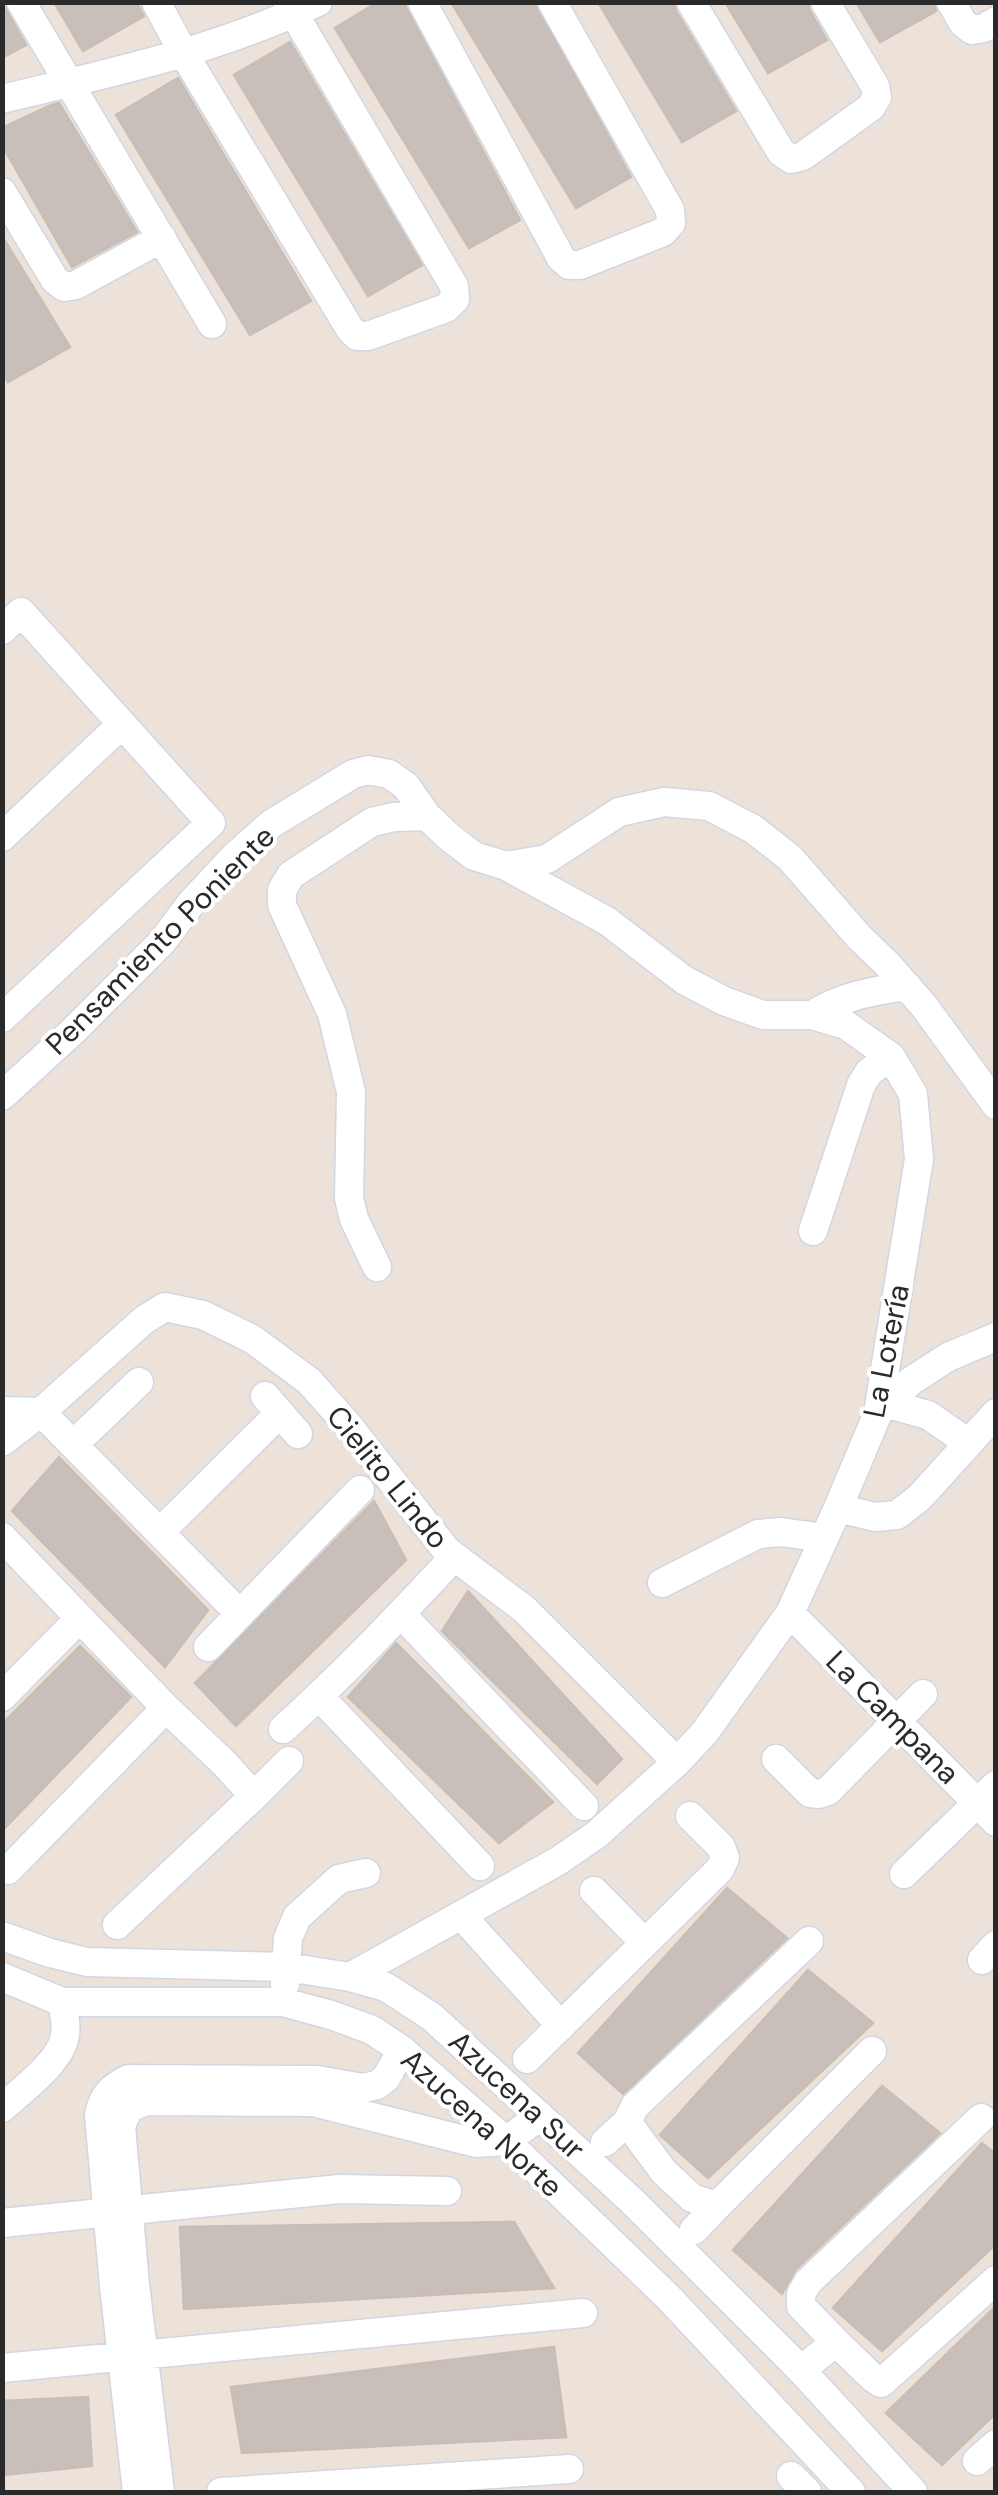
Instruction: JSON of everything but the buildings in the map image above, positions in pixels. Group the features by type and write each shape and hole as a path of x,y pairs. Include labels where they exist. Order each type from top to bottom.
{"street":[{"path":"21,2 212,324"},
{"path":"2,98 184,54 299,6 454,286 456,299 446,308 368,336 358,336 350,329 184,54 156,2"},
{"path":"422,2 562,258 570,265 580,265 662,232 671,222 670,210 552,2"},
{"path":"690,2 781,152 790,159 802,156 871,106 877,97 875,86 825,2"},
{"path":"952,2 963,23 972,30 996,20"},
{"path":"2,192 55,280 64,287 76,286 162,238"},
{"path":"2,630 21,612 211,823 2,1018"},
{"path":"2,838 122,724"},
{"name":"Pensamiento Poniente","path":"2,1096 74,1031 162,942 212,880 271,824 354,774 368,770 389,774 406,786 427,816 449,837 474,856 506,866"},
{"path":"506,866 547,859 619,812 664,802 709,806 752,829 790,858 908,986 996,1105"},
{"path":"377,1267 348,1198 350,1092 332,1014 282,905 282,890 291,875 372,822 427,816"},
{"name":"La Lotería","path":"350,1977 558,1861 596,1835 705,1732 790,1613 883,1408 920,1159 913,1094 891,1056 846,1025 812,1015 764,1015 724,1002 684,980 606,921 506,866"},
{"path":"812,1015 861,992 908,986"},
{"path":"813,1231 860,1085 876,1065 891,1056"},
{"name":"Cielito Lindo","path":"42,1412 144,1320 165,1307 202,1315 252,1339 309,1381 454,1557 524,1609 677,1762"},
{"path":"883,1408 911,1381 948,1358 989,1345"},
{"path":"74,1444 139,1382"},
{"path":"883,1408 928,1415 967,1442"},
{"path":"2,1411 42,1412 240,1614"},
{"path":"2,1442 42,1412"},
{"path":"838,1508 875,1517 898,1515 920,1497 996,1413"},
{"path":"160,1532 281,1415"},
{"path":"208,1647 360,1490"},
{"path":"662,1583 758,1534 782,1532 824,1538"},
{"path":"2,1538 254,1796"},
{"path":"282,1729 454,1557"},
{"name":"La Campana","path":"790,1613 899,1722 989,1803"},
{"path":"401,1614 584,1806"},
{"path":"2,1697 80,1618"},
{"path":"776,1758 810,1793 828,1791 924,1694"},
{"path":"319,1696 480,1866"},
{"path":"8,1870 166,1708"},
{"path":"117,1925 289,1761"},
{"path":"904,1874 989,1803"},
{"path":"526,2059 720,1869 725,1858 720,1847 690,1816"},
{"path":"283,2002 288,1938 296,1917 340,1878 366,1872"},
{"path":"594,1890 645,1943"},
{"path":"460,1916 561,2026"},
{"name":"Azucena Sur","path":"2,1936 87,1962 287,1967 386,1987 432,2017 633,2202 801,2370 913,2492"},
{"path":"605,2142 636,2106 809,1941"},
{"name":"Azucena Norte","path":"2,1977 62,2002 283,2002 372,2030 402,2050 506,2140 668,2297 851,2492"},
{"path":"2,2108 62,2047 66,2032 62,2002"},
{"path":"138,2492 132,2356 117,2212 99,2115 102,2101 110,2088 128,2078 317,2080 363,2088 378,2085 386,2078 402,2050"},
{"path":"694,2230 872,2050"},
{"path":"117,2212 121,2127 125,2113 134,2104 314,2102 476,2143 506,2140 540,2116"},
{"path":"981,2118 808,2282 801,2294 801,2306 882,2383 996,2280"},
{"path":"626,2122 664,2172 692,2198 716,2206"},
{"path":"633,2202 664,2172"},
{"path":"2,2223 340,2188 447,2192"},
{"path":"2,2368 584,2314"},
{"path":"801,2370 836,2342"},
{"path":"132,2356 160,2492"},
{"path":"221,2492 570,2469"}]}
